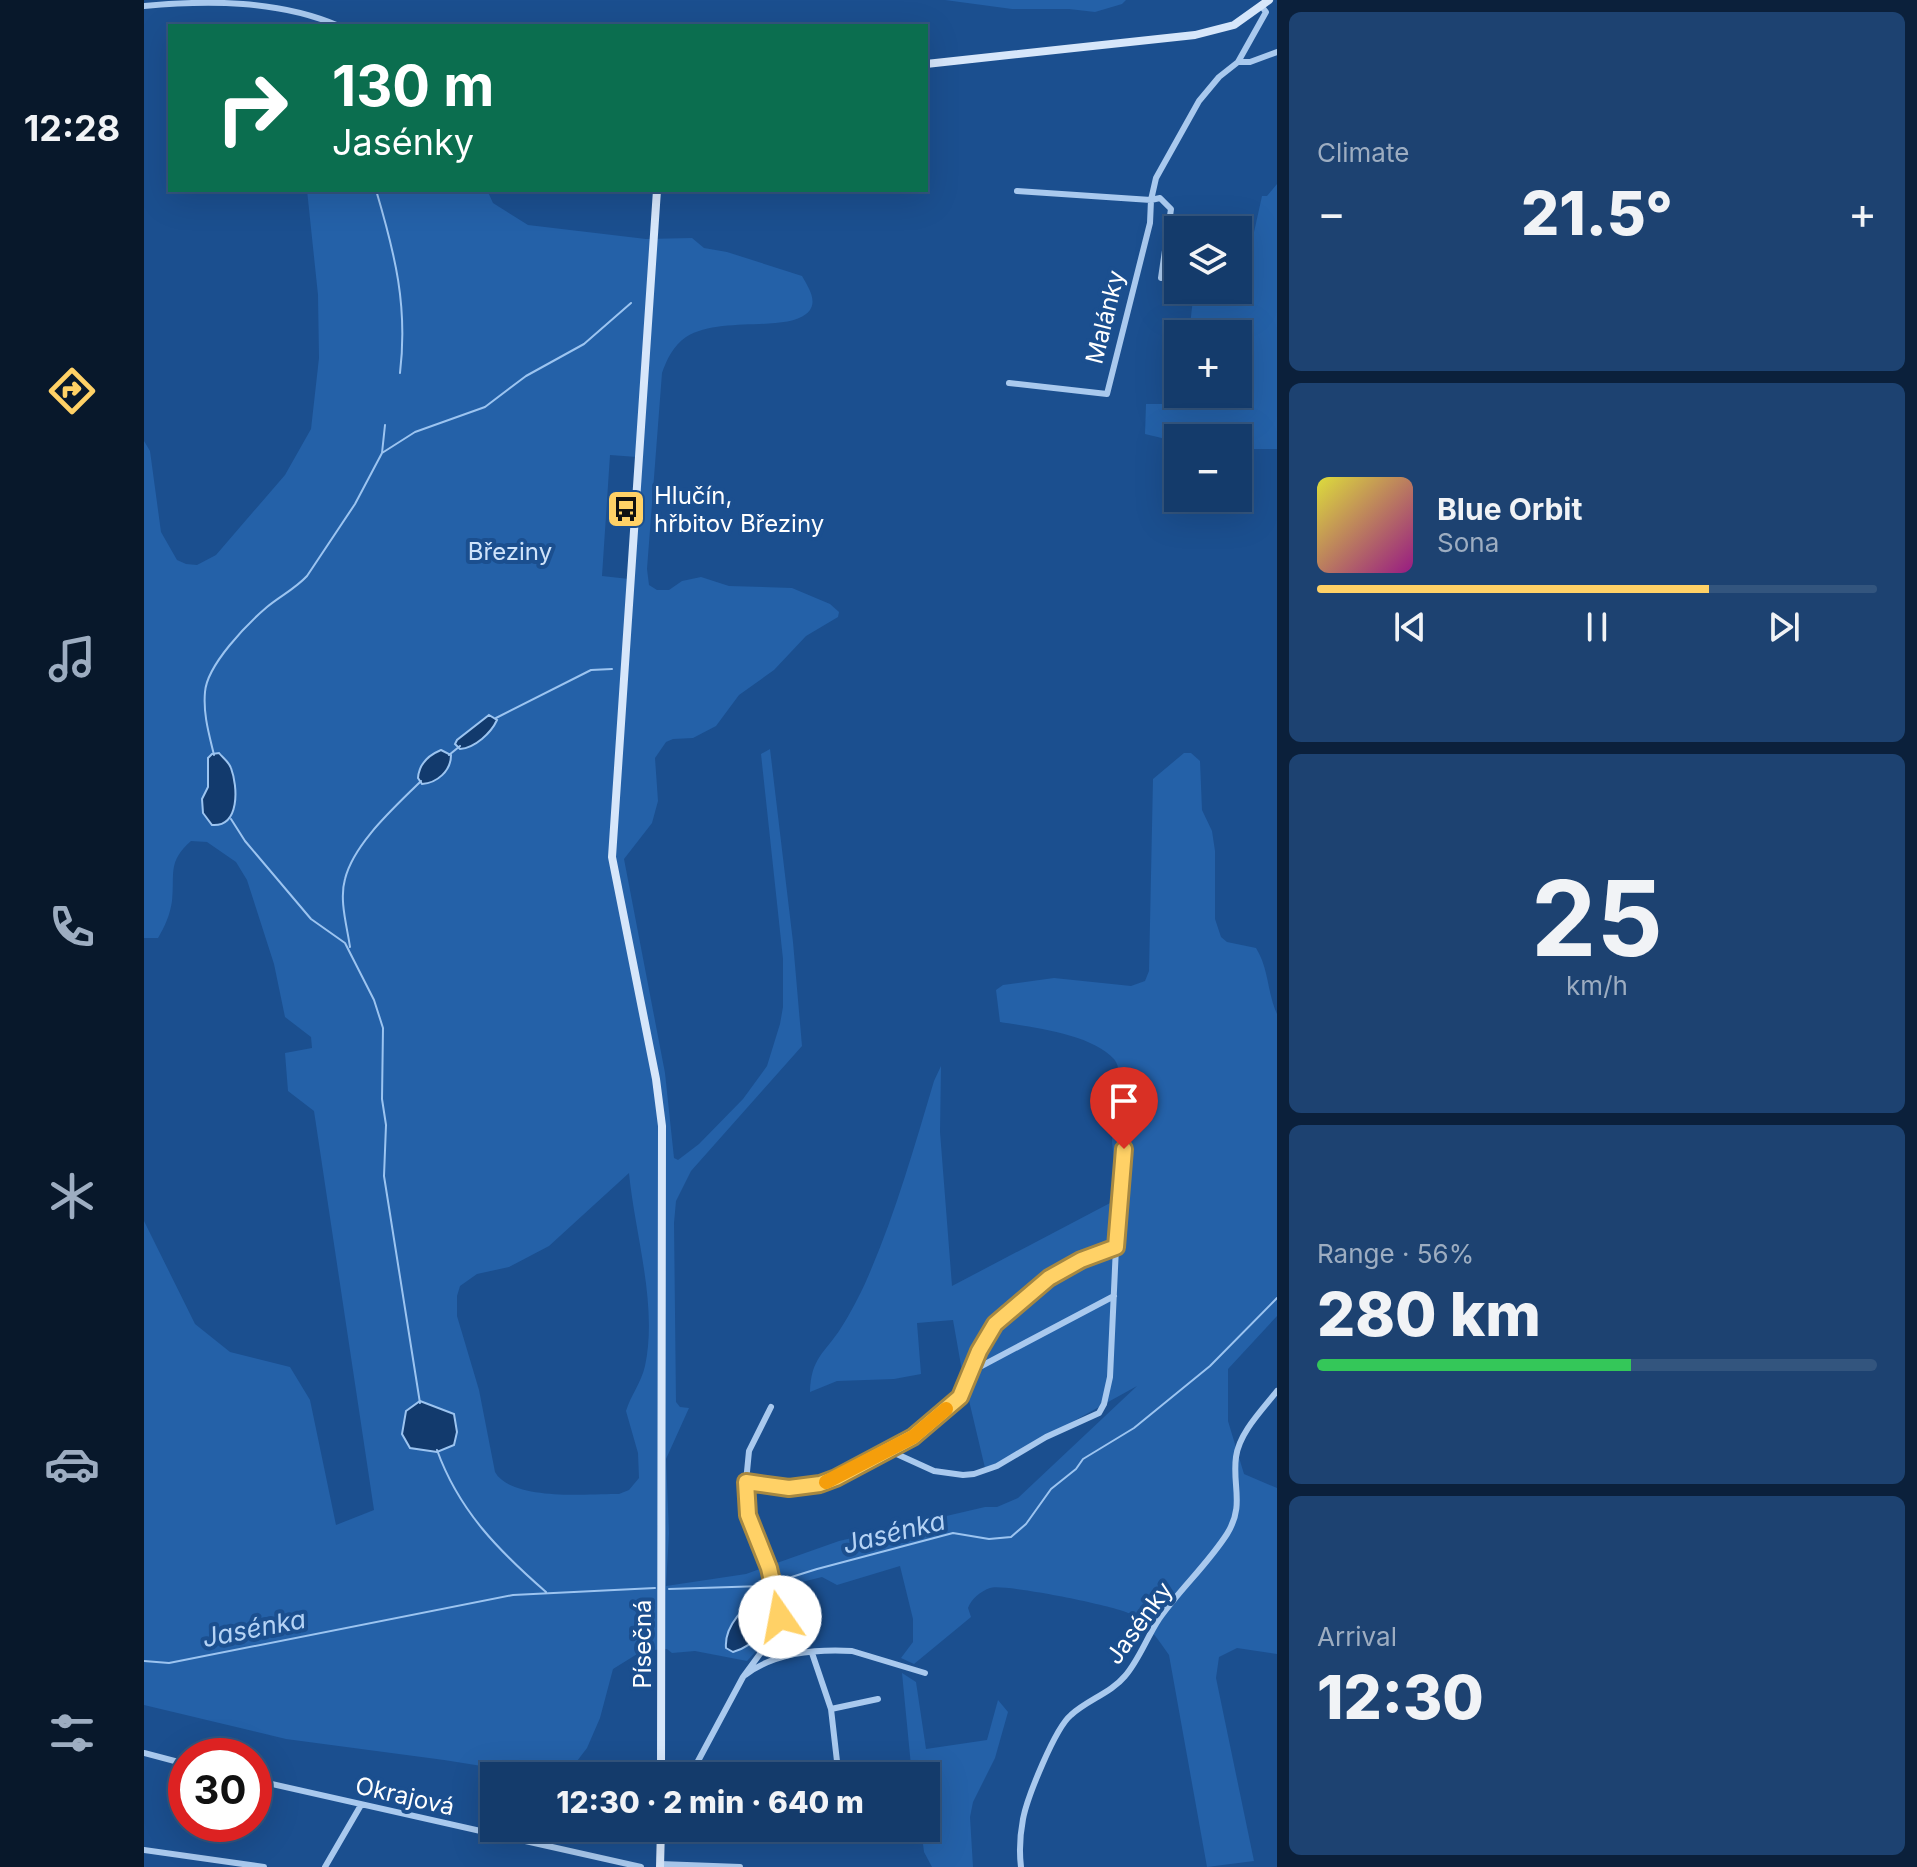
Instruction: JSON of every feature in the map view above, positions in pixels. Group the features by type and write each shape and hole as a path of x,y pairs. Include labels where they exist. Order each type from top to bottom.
{"street":[{"path":"144,6 226,3 297,12 334,24"},
{"path":"928,64 1206,33 1234,25 1265,3"},
{"name":"Malánky","path":"1009,383 1107,394 1150,223 1156,178 1199,101 1219,77 1238,62 1266,12 1265,3"},
{"path":"1238,62 1250,62 1277,52"},
{"path":"1017,191 1151,200 1160,198 1171,209 1161,278"},
{"name":"Písečná","path":"657,192 612,857 662,1117 661,1762"},
{"path":"890,1451 934,1471 974,1474 997,1466 1046,1437 1099,1413 1110,1377 1124,1149"},
{"path":"746,1482 789,1488 820,1484 913,1437 960,1397 979,1351 995,1324 1049,1278 1081,1260 1116,1247"},
{"path":"972,1371 1114,1296"},
{"name":"Jasénky","path":"1021,1867 1019,1851 1023,1818 1063,1724 1072,1713 1122,1680 1162,1615 1217,1550 1231,1527 1237,1506 1236,1456 1239,1446 1277,1391"},
{"path":"697,1762 753,1660 779,1628 780,1617 769,1568 748,1515 746,1482 749,1451 771,1407"},
{"path":"743,1677 764,1663 788,1656 852,1651 925,1673"},
{"path":"812,1653 831,1709 837,1762"},
{"path":"831,1709 878,1699"},
{"path":"144,1753 168,1759"},
{"name":"Okrajová","path":"272,1784 641,1867"},
{"path":"325,1867 361,1805"},
{"path":"661,1842 660,1866 740,1867"},
{"path":"144,1850 264,1867"},
{"path":"600,1858 600,1867"}],"green space":[{"path":"945,0 1126,0 1095,12 1012,9"},
{"path":"1277,184 1277,449 1252,449 1252,424 1164,424 1164,439 1145,434 1146,404 1164,404 1164,408 1252,408 1252,320 1191,320 1192,304 1252,304 1252,241 1262,196 1267,196"},
{"name":"Březiny","path":"307,192 488,192 493,203 528,225 646,239 692,238 704,248 727,252 802,276 812,295 810,310 796,319 716,327 686,337 671,353 662,373 647,569 649,585 657,590 669,590 682,581 701,577 729,586 792,588 830,604 839,612 838,617 806,636 774,670 739,695 716,726 693,738 666,742 655,758 658,801 652,823 624,859 665,1073 674,1158 678,1160 699,1144 743,1099 767,1066 780,1024 783,959 761,754 770,749 802,1046 691,1171 676,1201 676,1402 680,1407 689,1408 666,1459 669,1533 666,1586 746,1574 839,1541 985,1507 997,1507 1018,1498 1137,1386 985,1468 953,1320 917,1323 921,1374 894,1379 837,1381 810,1392 816,1364 851,1311 877,1255 941,1066 940,1132 952,1286 1112,1202 1116,1184 1112,1141 1120,1077 1115,1061 1091,1043 1044,1029 1000,1022 996,990 1003,985 1054,978 1131,986 1145,981 1149,971 1153,779 1184,753 1191,753 1200,761 1202,810 1212,831 1215,851 1215,919 1221,937 1227,942 1256,948 1277,1014 1277,1316 1228,1369 1228,1421 1244,1474 1277,1488 1277,1654 1237,1648 1219,1657 1216,1678 1254,1861 1207,1867 1169,1655 1142,1622 1121,1610 1084,1601 1016,1589 990,1588 971,1602 968,1608 971,1617 914,1664 901,1658 913,1642 913,1619 900,1566 837,1585 822,1577 778,1588 775,1630 747,1661 695,1651 642,1651 613,1669 600,1718 587,1748 576,1762 480,1762 480,1766 286,1739 144,1705 144,1221 195,1324 230,1352 290,1367 310,1400 336,1525 374,1510 314,1111 288,1091 285,1053 312,1048 311,1037 285,1017 274,964 247,880 236,862 207,842 191,841 175,862 171,906 163,929 158,938 144,938 144,441 150,451 161,532 177,560 197,565 216,555 285,475 311,429 319,358 318,295","holes":["610,455 637,457 629,579 602,576","235,786 231,818 202,799 208,787","629,1173 649,1319 645,1366 626,1411 638,1453 639,1478 629,1490 619,1494 533,1492 504,1481 495,1472 479,1390 457,1316 460,1286 477,1274 509,1267 549,1246"]},
{"path":"902,1673 916,1682 926,1749 987,1740 998,1700 1008,1712 995,1758 973,1802 970,1817 973,1867 932,1867 923,1842 940,1842 940,1762 911,1762"}],"shaded area":[{"path":"489,715 497,720 482,739 466,748 460,749 455,744 457,740"},
{"path":"441,750 451,755 449,766 438,779 422,784 418,778 423,764"},
{"path":"219,753 231,768 235,804 228,820 212,825 203,813 202,799 208,787 208,758"},
{"path":"420,1401 454,1414 457,1432 454,1445 437,1452 410,1448 402,1434 406,1411"},
{"path":"764,1595 773,1602 772,1611 755,1640 733,1652 726,1648 728,1632 737,1617"}],"waterway":[{"path":"377,192 389,236 401,303 400,373"},
{"path":"382,453 415,432 485,407 526,376 584,344 631,303"},
{"path":"214,755 207,724 207,681 220,658 249,624 307,576 355,504 382,453 385,425"},
{"path":"496,718 591,670 612,669"},
{"path":"449,755 460,746"},
{"path":"350,947 343,896 350,866 366,839 421,781"},
{"path":"231,819 245,841 311,919 345,943 374,1000 383,1028 384,1176 420,1403"},
{"name":"Jasénka","path":"669,1589 763,1586 953,1533 989,1539 1011,1537 1026,1524 1051,1489 1076,1469 1083,1459 1134,1428 1210,1366 1277,1298"},
{"path":"437,1450 457,1492 482,1528 546,1592"},
{"name":"Jasénka","path":"144,1661 169,1663 513,1595 655,1588"}],"slow traffic":[{"path":"826,1482 890,1451 913,1437 946,1409"}],"place":[{"name":"Hlučín, hřbitov Březiny","path":"626,509"}],"route":[{"path":"780,1617 769,1568 748,1515 746,1482 789,1488 828,1482 913,1437 960,1397 979,1351 995,1324 1049,1278 1081,1260 1116,1247 1124,1149"}]}
